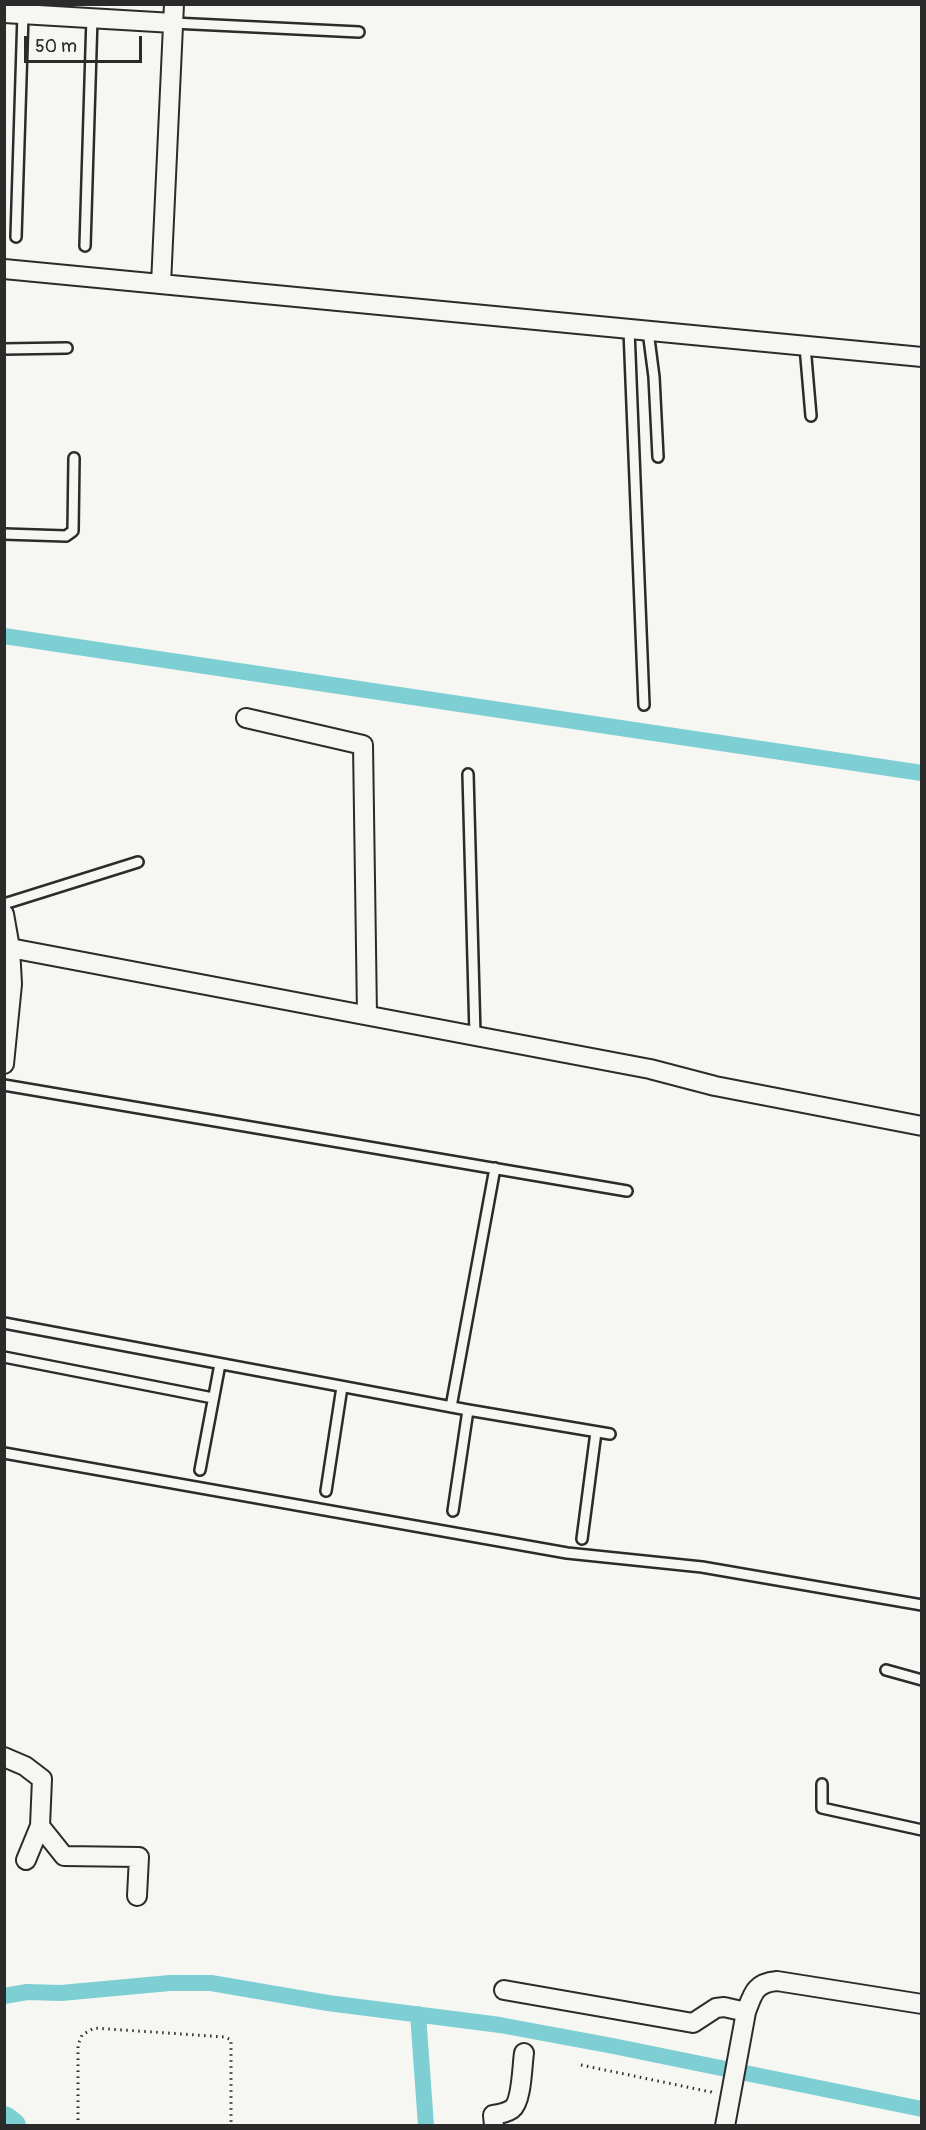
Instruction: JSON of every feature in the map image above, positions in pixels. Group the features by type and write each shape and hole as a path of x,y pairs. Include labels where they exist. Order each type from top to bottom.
{"street":[{"path":"161,284 174,4"},
{"path":"14,14 173,23"},
{"path":"4,269 921,357"},
{"path":"246,718 363,746 367,1015"},
{"path":"4,914 12,1001 5,1063"},
{"path":"8,951 475,1035 651,1069 715,1086 921,1126"},
{"path":"4,1758 25,1766 42,1779 40,1826 26,1860"},
{"path":"40,1826 64,1856 139,1857 137,1896"},
{"path":"725,2126 746,2012 751,1996 765,1982 777,1981 921,2004"},
{"path":"504,1990 693,2023 716,2008 724,2007 746,2012"},
{"path":"494,2126 493,2115 503,2114 513,2108 518,2100 524,2053"}],"lane":[{"path":"14,14 16,237"},
{"path":"86,246 92,17"},
{"path":"173,23 358,32"},
{"path":"629,330 644,705"},
{"path":"648,331 654,377 658,457"},
{"path":"805,346 811,416"},
{"path":"4,349 67,348"},
{"path":"4,534 66,536 73,531 74,458"},
{"path":"468,774 475,1035"},
{"path":"4,904 138,862"},
{"path":"4,1085 627,1191"},
{"path":"451,1407 495,1168"},
{"path":"4,1323 451,1407 610,1434"},
{"path":"4,1357 213,1398"},
{"path":"200,1470 220,1364"},
{"path":"326,1491 342,1387"},
{"path":"453,1510 468,1410"},
{"path":"582,1539 596,1432"},
{"path":"4,1453 567,1553 702,1567 921,1605"},
{"path":"886,1670 921,1680"},
{"path":"822,1784 822,1808 921,1830"}],"path":[{"path":"78,2126 78,2045 82,2035 94,2028 225,2037 231,2040 231,2126"},
{"path":"581,2065 711,2092 728,2104"}],"waterway":[{"path":"4,636 922,773"},
{"path":"4,1996 27,1992 61,1993 170,1983 211,1983 328,2003 500,2025 922,2109"},
{"path":"418,2014 426,2126"},
{"path":"4,2120 12,2126"}]}
